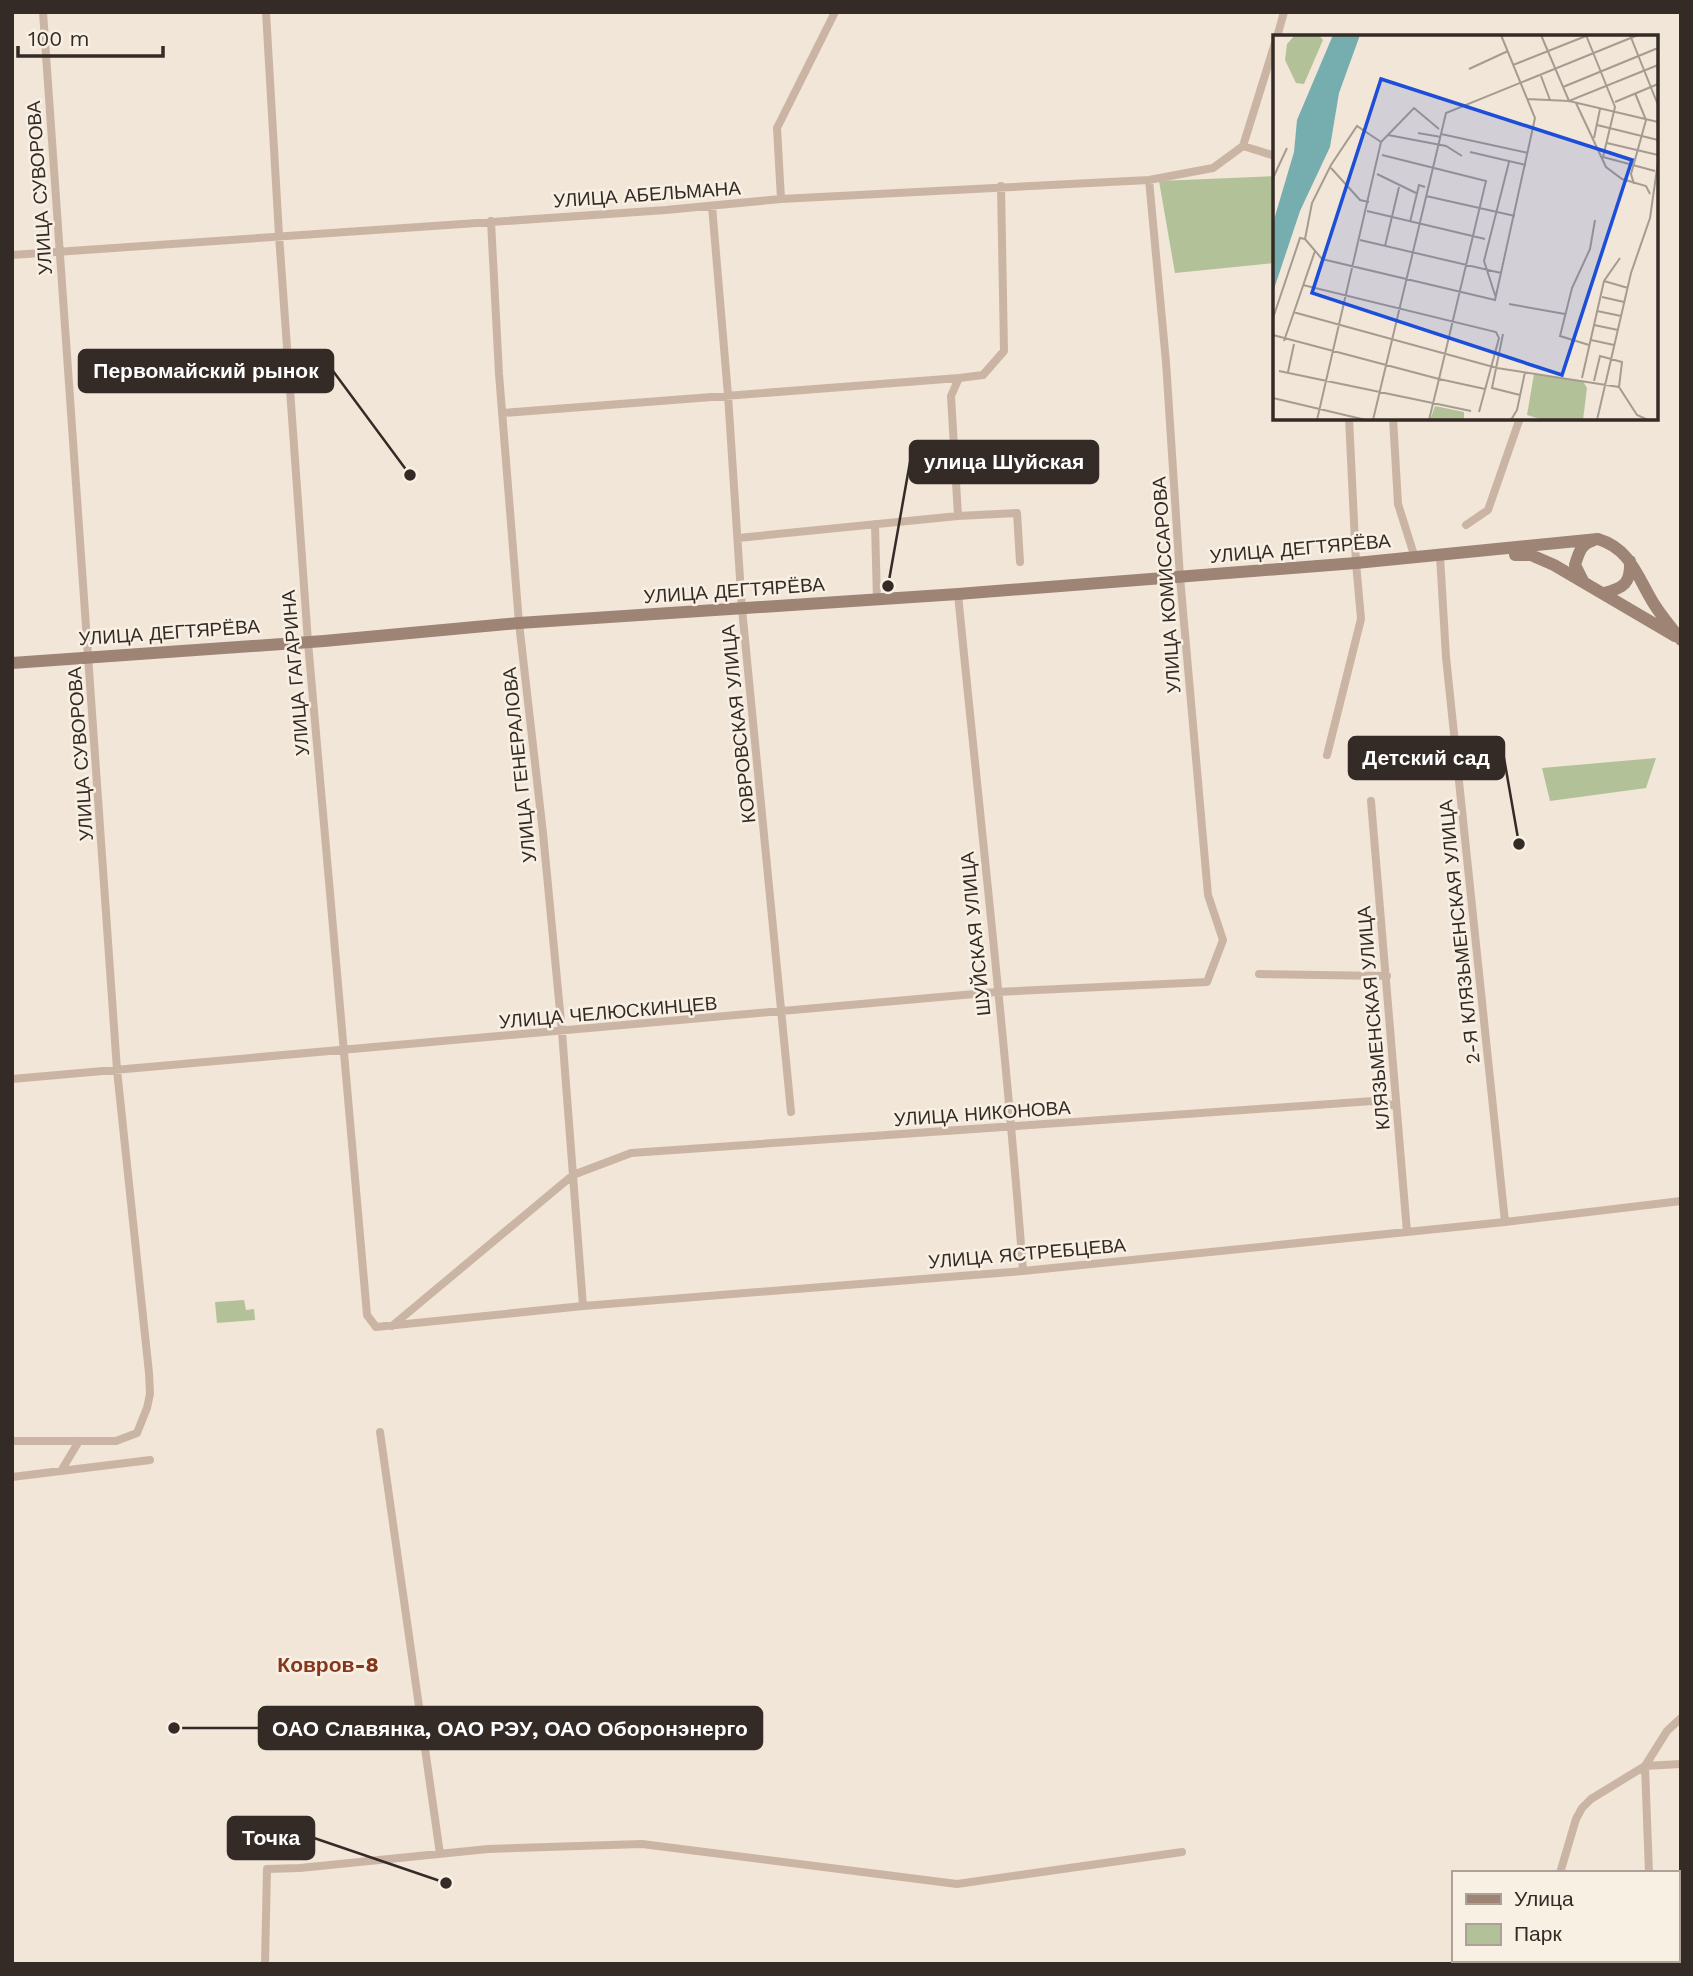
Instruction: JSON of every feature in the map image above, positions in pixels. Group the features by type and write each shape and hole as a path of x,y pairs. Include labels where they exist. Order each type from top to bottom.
{"main road":[{"path":"1585,583 1575,565 1579,550 1586,542 1598,539"},
{"path":"1459,554 1598,539 1610,542 1630,560 1654,603 1681,640"},
{"name":"УЛИЦА ДЕГТЯРЁВА","path":"12,663 308,642 519,623 958,594 1459,554"},
{"path":"1459,554 1531,555 1604,593 1681,640"},
{"path":"1604,593 1619,590 1627,582 1630,560"}],"street":[{"name":"УЛИЦА СУВОРОВА","path":"43,12 117,1070 146,1332 150,1394 148,1408 137,1433 116,1441 79,1441"},
{"name":"УЛИЦА ГАГАРИНА","path":"266,12 308,642 367,1315 376,1327"},
{"path":"781,199 777,128 835,12"},
{"path":"1278,35 1284,12"},
{"path":"1273,49 1243,146 1273,155"},
{"name":"УЛИЦА АБЕЛЬМАНА","path":"12,255 781,199 1149,180 1213,168 1243,146"},
{"name":"УЛИЦА КОМИССАРОВА","path":"1149,180 1208,895 1223,940 1208,982"},
{"path":"503,413 984,374 1004,351 1001,186"},
{"name":"КОВРОВСКАЯ УЛИЦА","path":"712,206 742,609 791,1112"},
{"name":"УЛИЦА ГЕНЕРАЛОВА","path":"491,221 519,623 562,1032 583,1306"},
{"path":"958,516 951,396 959,378"},
{"path":"1327,755 1362,619 1356,563 1349,420"},
{"path":"1393,420 1398,504 1415,558"},
{"path":"1466,525 1488,510 1519,420"},
{"path":"737,538 958,516 1017,513 1020,562"},
{"path":"875,524 877,600"},
{"name":"2-Я КЛЯЗЬМЕНСКАЯ УЛИЦА","path":"1440,556 1446,657 1505,1222"},
{"name":"ШУЙСКАЯ УЛИЦА","path":"958,594 996,992 1012,1127 1023,1271"},
{"name":"КЛЯЗЬМЕНСКАЯ УЛИЦА","path":"1371,801 1407,1232"},
{"path":"1259,974 1387,976"},
{"name":"УЛИЦА ЧЕЛЮСКИНЦЕВ","path":"12,1079 996,992 1208,982"},
{"name":"УЛИЦА НИКОНОВА","path":"391,1326 573,1175 631,1153 1373,1101 1396,1106"},
{"name":"УЛИЦА ЯСТРЕБЦЕВА","path":"376,1327 583,1306 1023,1271 1505,1222 1681,1201"},
{"path":"380,1432 440,1854"},
{"path":"12,1441 79,1441"},
{"path":"61,1471 79,1441"},
{"path":"12,1478 150,1460"},
{"path":"1561,1871 1576,1819 1582,1808 1591,1799 1645,1766 1667,1731 1681,1718"},
{"path":"1645,1766 1681,1765"},
{"path":"1645,1766 1649,1871"},
{"path":"265,1964 267,1869 488,1849 642,1844 957,1884 1182,1852"}],"green space":[{"path":"1273,176 1273,263 1175,273 1159,181"},
{"path":"1656,758 1646,788 1550,801 1542,768"},
{"path":"244,1300 246,1310 254,1309 255,1320 217,1323 215,1302"}],"place":[{"name":"Первомайский рынок","path":"410,475"},
{"name":"улица Шуйская","path":"888,586"},
{"name":"Детский сад","path":"1519,844"},
{"name":"ОАО Славянка, ОАО РЭУ, ОАО Оборонэнерго","path":"174,1728"},
{"name":"Точка","path":"446,1883"}],"district":[{"name":"Ковров-8","path":"328,1665"}]}
